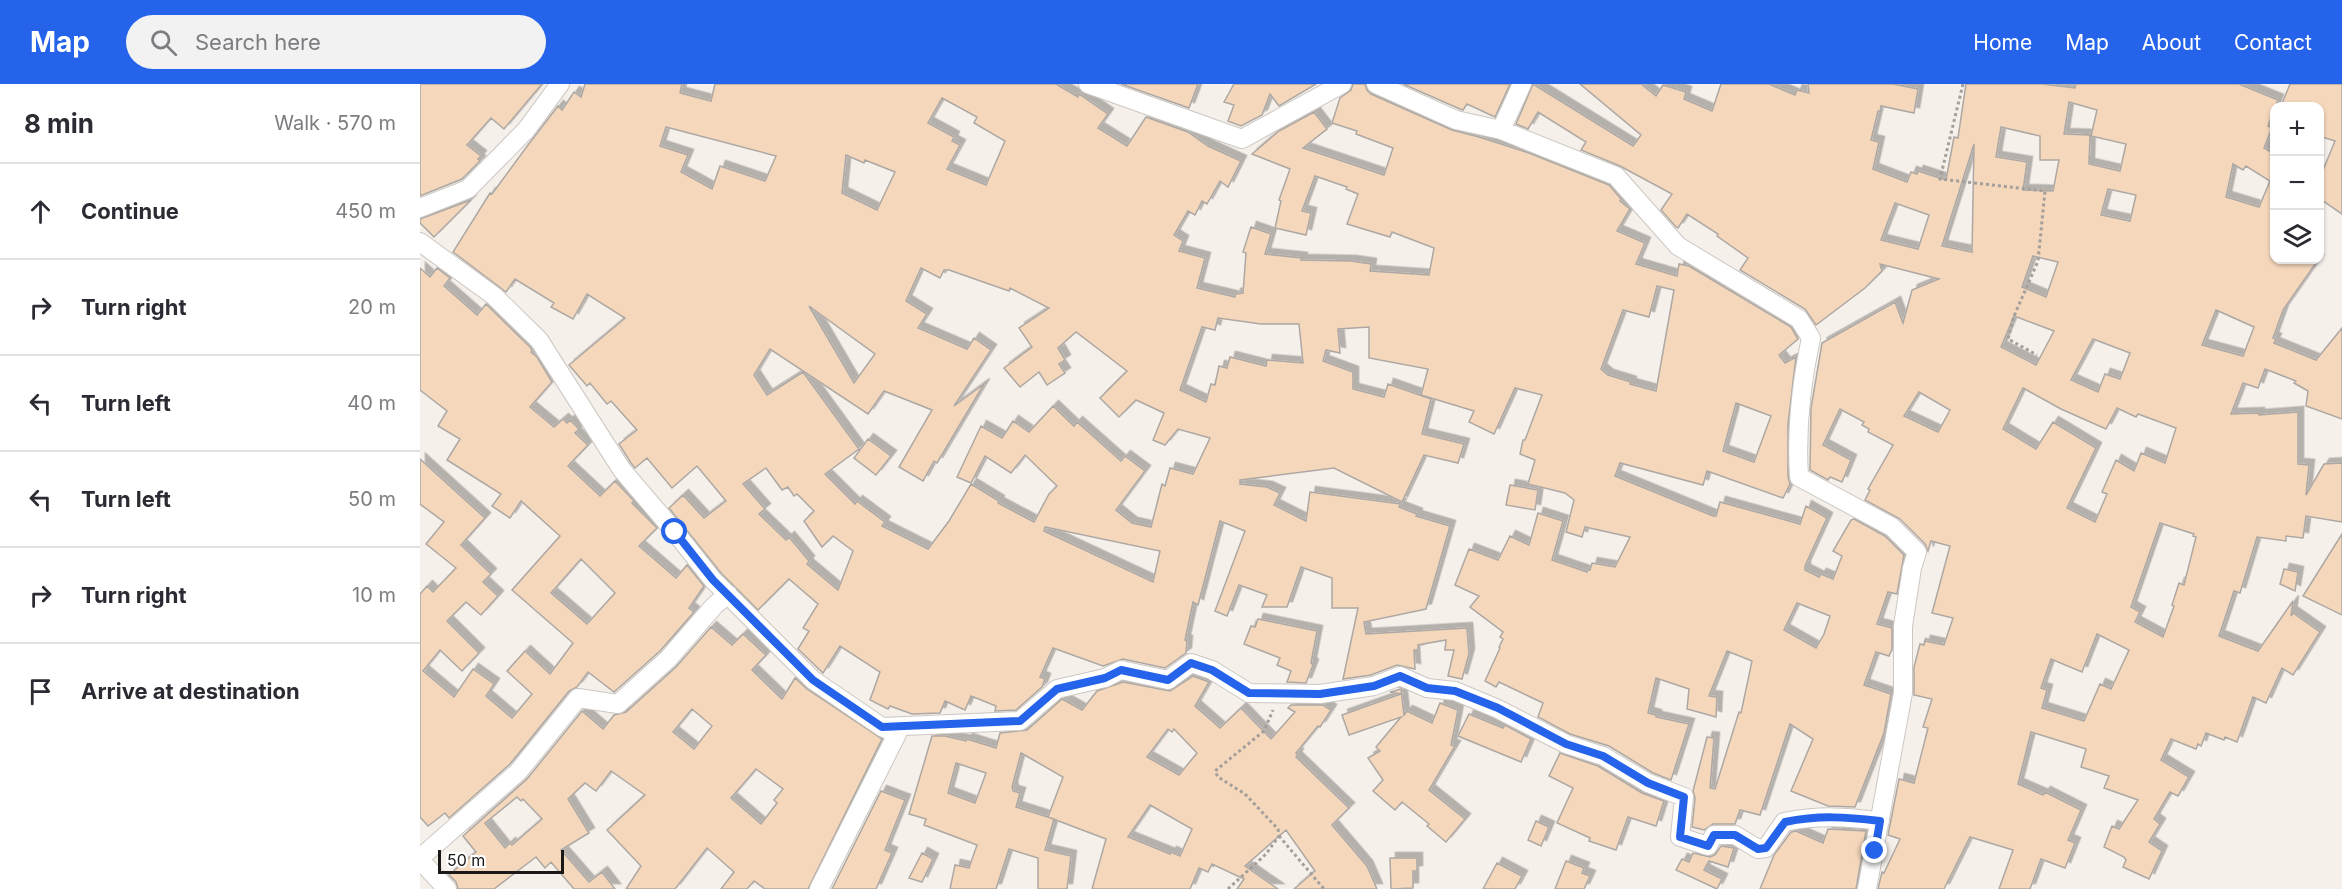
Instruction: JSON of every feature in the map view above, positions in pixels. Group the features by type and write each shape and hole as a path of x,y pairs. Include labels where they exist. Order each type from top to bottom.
{"street":[{"path":"420,208 468,189 526,130 560,84"},
{"path":"1088,84 1242,139 1342,84"},
{"path":"1376,84 1456,120 1501,130 1617,176 1678,246 1799,319 1811,338 1798,423 1799,477 1893,527 1917,552 1912,568 1903,626 1902,693 1867,889"},
{"path":"1501,130 1522,84"},
{"path":"420,242 494,296 539,340 622,470 713,580 813,680 882,727 897,734 819,889"},
{"path":"447,889 420,859 518,772 578,698 618,704 668,659 714,606 728,594"},
{"path":"882,727 1020,721 1057,689 1105,678 1121,670 1168,680 1191,663 1212,670 1249,693 1331,692 1374,686 1400,676 1427,688 1455,691 1498,708 1566,744 1603,756 1648,783 1684,797 1680,837 1708,846 1714,835 1735,835 1758,849 1766,848 1785,822 1811,816 1880,821"}],"path":[{"path":"1963,84 1940,179 2045,190 2038,261 2014,316 2008,339 2037,355"},
{"path":"1281,693 1264,731 1215,771 1218,777 1245,794 1278,829 1279,837 1324,889"},
{"path":"1228,889 1266,855 1279,837"}],"building":[{"path":"420,84 542,84 504,129 491,118 467,145 481,156 478,159 480,161 462,179 420,196"},
{"path":"585,84 682,84 680,93 711,101 715,84 1056,84 1078,97 1079,94 1108,114 1098,128 1127,146 1146,117 1188,132 1208,146 1241,161 1228,187 1220,181 1207,204 1202,201 1195,215 1188,211 1174,235 1183,241 1179,251 1205,258 1197,288 1235,297 1235,294 1243,293 1246,253 1243,252 1251,227 1271,234 1265,254 1302,258 1301,260 1351,261 1371,264 1370,271 1429,275 1434,248 1392,232 1390,237 1347,224 1358,194 1346,189 1347,187 1315,176 1302,211 1311,213 1306,235 1275,228 1281,201 1279,200 1290,169 1252,154 1279,131 1314,112 1327,129 1303,148 1384,175 1393,148 1356,134 1357,131 1332,123 1340,98 1351,90 1353,84 1365,84 1371,94 1452,130 1529,153 1609,185 1621,199 1620,201 1630,209 1617,231 1645,243 1636,264 1677,276 1679,264 1689,266 1791,327 1798,339 1779,355 1785,363 1796,357 1788,424 1790,484 1783,498 1707,471 1703,485 1620,463 1615,476 1713,516 1716,516 1720,502 1800,524 1806,506 1827,518 1805,566 1805,570 1819,577 1821,574 1833,579 1842,556 1833,551 1851,520 1854,519 1885,536 1904,555 1897,594 1888,592 1877,624 1892,628 1892,649 1889,656 1876,652 1864,685 1891,694 1884,733 1855,807 1828,806 1791,791 1813,739 1790,724 1760,815 1740,810 1735,824 1713,824 1704,830 1692,827 1695,798 1693,791 1707,737 1714,738 1710,788 1715,789 1739,712 1741,713 1752,661 1727,651 1709,696 1717,697 1716,717 1687,709 1689,689 1656,678 1648,713 1689,724 1671,780 1653,773 1609,746 1570,734 1538,717 1543,703 1499,682 1496,687 1485,681 1500,648 1503,639 1500,637 1503,632 1470,607 1479,596 1455,585 1469,549 1498,560 1510,536 1529,545 1538,513 1563,521 1552,560 1587,572 1592,563 1615,567 1630,537 1585,527 1582,537 1566,532 1574,500 1565,493 1528,484 1535,460 1520,454 1523,440 1525,440 1542,395 1515,388 1494,434 1469,422 1474,411 1421,395 1428,369 1369,358 1369,327 1338,329 1340,353 1326,350 1323,361 1353,372 1353,389 1384,397 1388,384 1431,399 1422,434 1464,444 1458,463 1424,455 1402,502 1334,468 1240,480 1240,484 1267,487 1280,493 1274,505 1306,521 1310,492 1401,504 1399,507 1417,514 1416,516 1450,526 1426,609 1364,622 1366,634 1467,628 1469,654 1462,679 1448,676 1454,650 1445,650 1446,640 1418,645 1418,650 1414,650 1415,669 1397,665 1371,675 1343,679 1358,608 1332,608 1332,578 1301,567 1287,607 1262,607 1267,595 1239,585 1227,616 1215,611 1245,531 1220,521 1198,605 1193,602 1185,640 1187,641 1186,653 1165,668 1123,659 1103,666 1053,648 1040,677 1045,679 1042,687 1016,710 995,711 996,706 971,696 965,710 945,701 940,713 912,714 890,706 888,709 870,700 880,672 840,646 823,673 798,649 809,631 803,628 818,604 789,579 758,610 721,573 669,508 683,495 704,518 726,501 697,466 672,488 647,458 635,468 631,463 619,444 637,430 611,401 607,404 590,383 587,386 569,365 625,318 587,294 573,319 551,307 554,303 515,279 506,292 453,252 490,193 492,194 558,106 562,110 574,92 581,97","holes":["942,98 977,117 974,123 1005,141 986,185 947,169 960,145 952,141 954,137 928,123","666,127 776,156 765,181 720,166 712,189 681,172 688,155 660,146","846,155 895,172 877,210 842,193","921,268 940,278 944,270 949,270 1009,291 1010,288 1049,308 1019,328 1032,347 1004,368 1020,387 1039,372 1047,385 1065,373 1059,364 1065,360 1058,348 1076,332 1127,371 1100,398 1119,417 1136,400 1164,413 1153,440 1165,445 1178,429 1210,438 1193,474 1170,468 1165,486 1162,484 1151,527 1132,523 1116,510 1145,471 1125,456 1121,461 1077,422 1074,426 1053,406 1029,432 1013,421 1002,438 981,426 957,477 971,483 985,456 1011,473 1025,455 1057,486 1049,494 1034,522 998,503 999,501 971,484 949,521 928,549 882,526 885,522 857,501 855,504 825,474 859,449 803,372 767,395 754,375 770,349 868,414 884,391 932,410 899,467 923,481 934,461 937,463 984,384 954,406 991,350 974,338 967,349 918,328 927,314 906,301","1657,286 1674,290 1656,391 1630,384 1631,382 1608,375 1601,369 1623,310 1649,317","809,306 875,354 854,383","1218,318 1261,324 1299,324 1303,363 1267,360 1266,366 1230,357 1227,368 1219,366 1215,385 1211,384 1206,402 1180,390 1202,327 1215,330","1736,403 1771,416 1754,462 1723,451","766,468 782,490 788,487 794,496 797,494 814,511 804,521 822,547 833,536 853,551 838,590 807,564 809,561 789,537 786,540 759,514 765,509 743,484","1045,527 1160,551 1153,582 1044,531","1797,603 1830,616 1816,648 1784,630"]},
{"path":"1121,84 1198,84 1189,108"},
{"path":"1234,84 1316,84 1279,106 1270,94 1262,115 1241,126 1228,121 1234,105 1224,102"},
{"path":"1403,84 1510,84 1495,117 1467,104 1463,110 1460,109"},
{"path":"1533,84 1633,146 1641,135 1580,84 1641,84 1656,96 1663,85 1686,92 1684,99 1712,111 1721,84 1769,84 1795,95 1797,90 1809,93 1808,84 1893,84 1918,89 1914,113 1881,106 1871,140 1879,142 1873,169 1907,182 1911,172 1917,174 1918,171 1946,180 1954,137 1958,138 1966,84 2042,84 2075,88 2076,84 2239,84 2278,100 2270,102 2268,126 2270,133 2264,148 2270,152 2270,181 2270,210 2270,264 2315,264 2283,310 2273,338 2276,339 2274,343 2316,360 2342,328 2342,419 2306,406 2308,391 2294,383 2296,381 2265,369 2258,388 2243,383 2231,414 2259,413 2259,415 2298,412 2298,464 2309,465 2306,495 2324,464 2342,463 2342,522 2306,516 2303,538 2286,536 2286,541 2257,537 2240,593 2234,591 2219,636 2258,651 2293,601 2291,616 2293,613 2320,632 2293,675 2282,668 2266,703 2253,697 2237,742 2206,733 2201,746 2198,744 2196,749 2171,739 2161,760 2189,777 2178,796 2170,792 2154,819 2160,824 2149,842 2162,851 2149,879 2123,867 2126,860 2124,857 2104,847 2112,826 2119,829 2138,800 2104,788 2109,776 2081,767 2086,749 2031,732 2018,784 2043,795 2045,792 2081,810 2068,840 2075,843 2065,868 2041,859 2030,889 1999,889 2013,850 1970,837 1944,889 1878,889 1882,872 1884,873 1900,839 1888,835 1899,779 1914,783 1928,728 1923,727 1932,699 1914,695 1914,667 1920,644 1924,645 1925,641 1944,645 1953,618 1932,613 1950,546 1931,541 1928,551 1925,544 1900,519 1865,500 1870,490 1868,489 1893,445 1868,432 1869,429 1862,425 1864,422 1840,409 1823,445 1851,460 1842,482 1830,477 1828,480 1810,470 1811,408 1822,343 1895,302 1903,323 1912,290 1939,279 1880,264 1882,271 1865,288 1816,325 1805,309 1740,270 1748,258 1717,236 1718,234 1687,214 1678,228 1676,227 1661,210 1672,194 1620,166 1581,150 1586,142 1538,112 1528,129 1516,124","holes":["2069,102 2097,110 2091,136 2126,144 2120,171 2089,164 2090,135 2064,134","2001,127 2040,136 2040,160 2059,160 2053,191 2023,190 2027,162 1996,157","1974,144 1972,252 1942,246","2233,164 2243,170 2246,166 2270,181 2259,207 2226,197","2108,189 2136,195 2130,221 2101,215","1895,203 1929,215 1918,249 1881,240","2033,256 2058,262 2046,297 2022,287","2216,310 2254,327 2243,356 2202,345","2014,316 2054,331 2036,365 2001,347","2093,339 2130,353 2120,379 2105,374 2098,392 2071,380","2023,388 2061,409 2106,429 2117,408 2136,417 2138,414 2176,428 2165,463 2141,453 2134,471 2116,460 2102,492 2107,494 2095,522 2067,508 2096,448 2053,422 2036,449 2003,429","1919,392 1950,410 1938,432 1904,416","2160,523 2194,534 2193,536 2196,537 2184,585 2179,583 2163,637 2135,622 2140,612 2131,607","2097,634 2129,650 2111,689 2100,684 2084,721 2042,708 2047,690 2041,688 2051,659 2082,672"]},
{"path":"2290,84 2342,84 2342,214 2324,201 2324,168 2335,141 2324,138 2324,102 2283,102"},
{"path":"471,200 434,237 420,223 420,219"},
{"path":"420,268 430,277 437,268 450,278 444,286 477,315 486,304 530,347 531,352 537,357 552,382 530,407 554,427 563,419 567,423 570,420 579,429 575,433 588,445 568,466 600,496 615,481 634,501 632,503 657,528 639,546 676,578 687,565 704,586 689,608 694,612 660,651 614,692 588,672 577,687 569,691 510,764 449,818 445,813 428,826 420,817 420,594 427,586 433,592 456,568 426,544 444,522 420,504 420,459 485,518 461,545 491,574 483,582 498,596 481,615 466,602 447,621 479,653 462,671 440,650 423,671 454,697 473,669 494,684 486,696 512,718 532,694 507,671 525,651 550,674 573,643 512,590 560,536 521,501 510,518 492,506 501,494 447,460 460,439 438,426 447,411 420,390","holes":["581,559 615,593 587,624 551,593"]},
{"path":"868,439 891,456 876,475 854,458"},
{"path":"1510,485 1538,490 1535,510 1506,505"},
{"path":"2342,534 2342,615 2303,596"},
{"path":"2284,569 2298,572 2295,591 2280,584"},
{"path":"1258,619 1317,631 1311,663 1313,665 1306,683 1287,682 1291,671 1277,665 1280,658 1244,644 1251,626 1255,627"},
{"path":"711,627 732,645 743,634 766,655 752,670 782,699 795,678 807,689 882,739 808,889 765,889 754,881 747,889 721,889 734,872 707,848 675,889 626,889 641,866 607,830 645,795 611,771 596,791 585,783 568,799 589,833 561,850 589,882 602,872 615,889 574,889 551,862 545,868 536,857 494,889 458,889 456,882 449,875 476,852 463,836 527,779 582,711 603,729 614,715 626,712 676,667","holes":["692,709 712,726 694,749 673,732","756,769 783,789 774,800 777,803 761,824 731,798","517,797 521,801 523,799 542,819 512,845 510,843 505,848 485,823"]},
{"path":"1193,676 1209,682 1195,706 1220,728 1241,708 1271,739 1295,712 1288,708 1291,705 1323,705 1331,710 1320,727 1318,726 1296,753 1298,754 1296,757 1349,808 1332,825 1367,866 1377,889 1294,889 1315,871 1286,830 1245,866 1278,889 1237,889 1244,879 1212,864 1208,872 1199,868 1190,889 1092,889 1106,839 1054,819 1045,850 1071,856 1067,889 1038,889 1038,858 1009,849 996,889 950,889 955,865 969,868 977,845 924,825 926,819 909,814 932,736 945,736 966,741 967,739 996,748 1000,733 1027,730 1062,699 1082,710 1097,691 1123,682 1170,691","holes":["1168,729 1172,732 1174,729 1197,753 1179,775 1147,757","1021,753 1063,777 1048,817 1050,818 1016,807 1020,793 1013,791 1012,787","956,763 986,773 975,803 948,793","1150,805 1192,829 1180,856 1128,837"]},
{"path":"1401,689 1404,715 1407,711 1432,723 1440,703 1458,710 1451,745 1455,746 1429,790 1465,819 1446,842 1427,826 1429,824 1402,802 1395,810 1373,791 1383,780 1368,758 1380,751 1376,747 1401,717 1349,735 1342,715 1401,694 1390,692"},
{"path":"1469,714 1503,728 1505,725 1531,739 1521,762 1458,736"},
{"path":"1560,753 1598,766 1642,793 1664,801 1656,826 1628,817 1616,850 1589,841 1590,838 1557,823 1573,788 1549,776"},
{"path":"881,791 905,800 885,850 892,853 876,889 832,889"},
{"path":"1536,821 1549,827 1541,846 1528,840"},
{"path":"1828,829 1866,831 1856,889 1760,889 1774,855 1791,832 1796,831 1823,843"},
{"path":"1721,846 1734,848 1728,867 1709,861 1704,870 1722,879 1717,889 1676,870 1682,859 1689,862 1693,853 1710,857 1715,855"},
{"path":"922,853 933,859 922,882 909,878"},
{"path":"1390,858 1417,858 1417,871 1413,871 1413,888 1391,889"},
{"path":"1566,861 1584,868 1582,873 1590,876 1584,889 1555,889"},
{"path":"1497,863 1522,876 1515,889 1483,889"}],"route":[{"path":"675,532 713,580 813,680 882,727 1020,721 1057,689 1105,678 1121,670 1168,680 1191,663 1212,670 1249,693 1320,694 1374,686 1400,676 1427,688 1455,691 1498,708 1566,744 1603,756 1648,783 1684,797 1680,837 1708,846 1714,835 1735,835 1758,849 1766,848 1785,822 1811,816 1844,817 1880,821 1875,851"}]}
